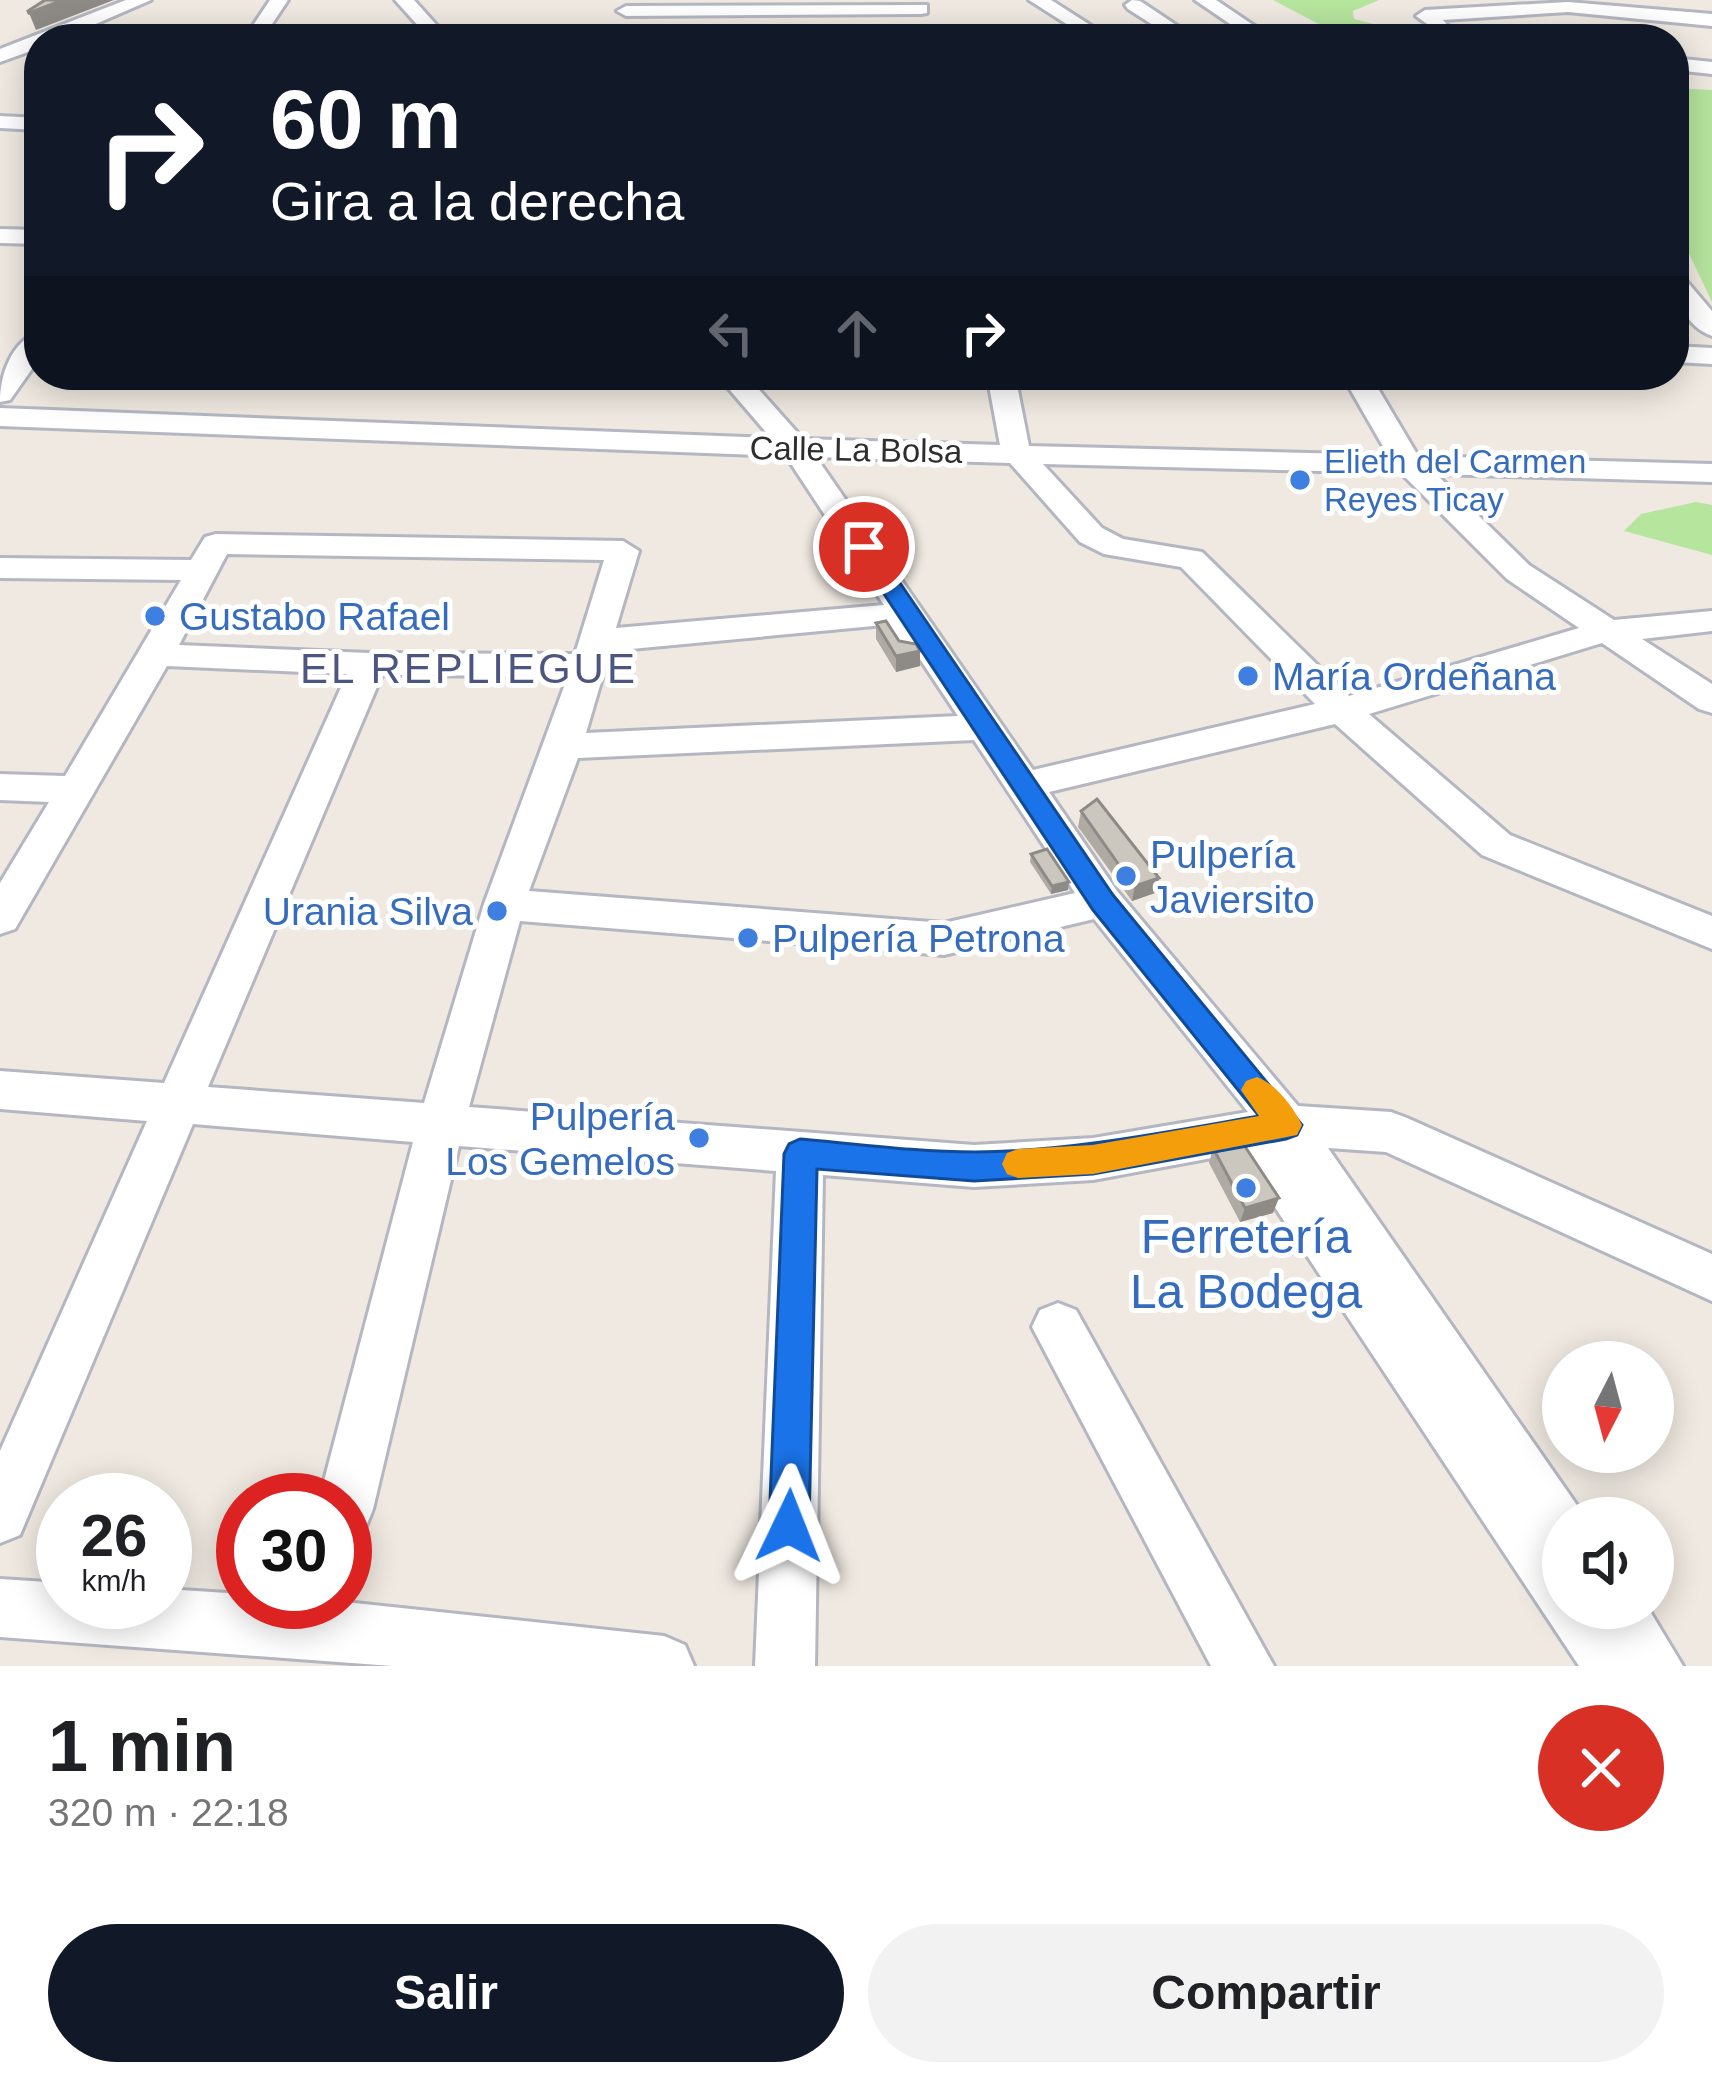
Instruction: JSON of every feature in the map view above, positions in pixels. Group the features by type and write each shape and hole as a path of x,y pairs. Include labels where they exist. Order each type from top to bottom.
{"street":[{"path":"81,24 142,0"},
{"path":"404,0 426,24"},
{"path":"1038,0 1078,24"},
{"path":"1204,0 1241,24"},
{"path":"1436,24 1425,16 1490,4 1712,20"},
{"path":"1490,4 1524,24"},
{"path":"627,5 921,11"},
{"path":"1134,5 1164,24"},
{"path":"1689,300 1712,328"},
{"path":"0,394 24,361"},
{"path":"744,390 795,448 1045,847"},
{"path":"1004,390 1016,452 1091,535 1115,547 1191,559 1342,710 1496,845 1712,933"},
{"path":"1365,390 1407,464 1518,572 1712,701"},
{"name":"Calle La Bolsa","path":"0,417 795,448 1712,473"},
{"path":"0,918 216,544 623,550 564,746 504,904 441,1123 354,1473"},
{"path":"0,568 201,571"},
{"path":"156,655 369,664 593,653 894,614 964,719 1024,785 1268,1128 1483,1445 1542,1553"},
{"path":"1024,785 1342,710 1602,632 1712,621"},
{"path":"0,1515 369,664"},
{"path":"564,746 964,719"},
{"path":"0,787 75,790"},
{"path":"504,904 944,939 1103,902"},
{"path":"0,1090 974,1166 1093,1159 1268,1128 1391,1132 1712,1278"},
{"path":"784,1666 800,1154"},
{"path":"1058,1328 1244,1666"},
{"path":"1483,1445 1542,1511"},
{"path":"0,1608 216,1613"},
{"path":"372,1623 664,1666"},
{"path":"1589,1629 1614,1666"},
{"path":"1627,1629 1652,1666"}],"green space":[{"path":"1273,0 1379,0 1353,11 1354,19 1374,24 1319,24"},
{"path":"1689,89 1712,90 1712,302 1689,253"},
{"path":"1696,502 1712,505 1712,555 1624,531 1641,514"}],"building":[{"path":"45,0 63,0 29,13 28,11"},
{"path":"886,621 899,641 916,644 920,651 896,656 876,623"},
{"path":"1097,799 1159,878 1135,886 1124,872 1081,811"},
{"path":"1047,849 1069,882 1052,886 1031,854"},
{"path":"1244,1145 1279,1198 1245,1208 1213,1148"}],"slow traffic":[{"path":"1018,1164 1093,1159 1286,1125 1257,1090"}],"place":[{"name":"Elieth del Carmen Reyes Ticay","path":"1300,480"},
{"name":"Gustabo Rafael","path":"155,616"},
{"name":"María Ordeñana","path":"1248,676"},
{"name":"Pulpería Javiersito","path":"1126,876"},
{"name":"Urania Silva","path":"497,911"},
{"name":"Pulpería Petrona","path":"748,938"},
{"name":"Pulpería Los Gemelos","path":"699,1138"},
{"name":"Ferretería La Bodega","path":"1246,1188"}],"district":[{"name":"EL REPLIEGUE","path":"469,668"}],"route":[{"path":"789,1526 800,1154 974,1166 1014,1164 1093,1159 1286,1125 1103,902 864,547"}]}
